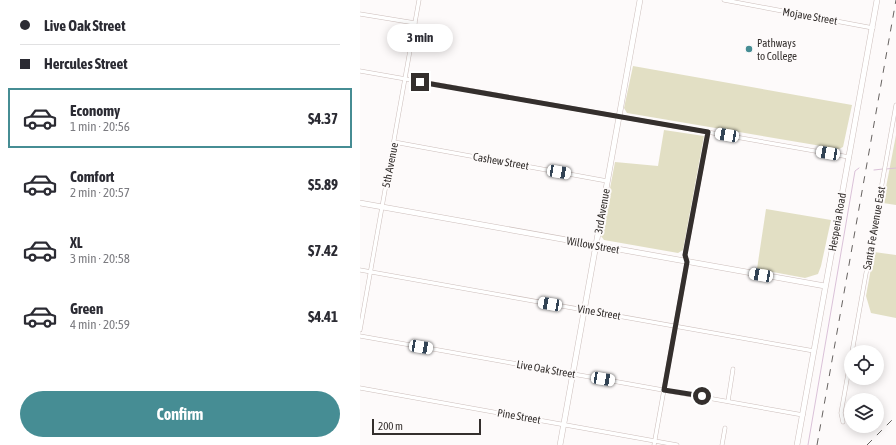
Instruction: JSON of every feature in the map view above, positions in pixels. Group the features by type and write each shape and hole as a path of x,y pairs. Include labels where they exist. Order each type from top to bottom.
{"street":[{"name":"5th Avenue","path":"360,330 419,0"},
{"name":"3rd Avenue","path":"560,445 640,0"},
{"name":"Mojave Street","path":"724,0 873,28"},
{"name":"Hesperia Road","path":"797,445 877,0"},
{"path":"360,14 415,23"},
{"path":"360,71 849,157"},
{"name":"Santa Fe Avenue East","path":"853,345 896,105"},
{"path":"654,443 676,326 687,262 685,255 708,132"},
{"name":"Cashew Street","path":"394,142 607,181"},
{"name":"Willow Street","path":"360,203 826,286"},
{"name":"Vine Street","path":"360,270 814,351"},
{"name":"Live Oak Street","path":"360,336 803,415"},
{"path":"728,401 733,369"},
{"path":"843,422 841,412 846,385"},
{"name":"Pine Street","path":"360,388 564,424 654,443 678,445"},
{"path":"722,445 725,428"}],"shaded area":[{"path":"633,66 852,105 843,147 839,149 627,113 624,108"},
{"path":"664,130 704,136 683,250 678,253 604,240 601,236 615,162 658,166"},
{"path":"896,135 896,205 883,203"},
{"path":"766,209 831,220 818,274 805,278 757,269"},
{"path":"874,252 896,255 896,318 871,313 866,296"}],"waterway":[{"path":"808,445 855,171 859,168"},
{"path":"886,169 896,168"},
{"path":"874,170 883,169"}],"railway":[{"path":"817,445 896,0"},
{"path":"867,445 896,416"}],"place":[{"name":"Pathways to College","path":"749,49"}],"route":[{"path":"420,82 708,132 685,255 687,262 664,390 702,396"}]}
